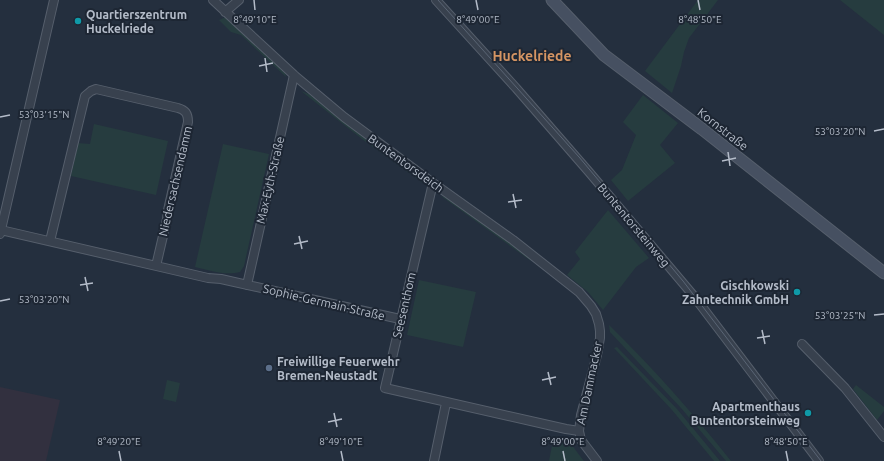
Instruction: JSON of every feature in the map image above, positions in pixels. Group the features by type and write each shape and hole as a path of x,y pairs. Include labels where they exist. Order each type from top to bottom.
{"street":[{"path":"54,0 0,232 50,241 208,278 221,279 247,285"},
{"name":"Buntentorsdeich","path":"213,0 294,75 344,117 513,240 579,292 591,306 596,314 599,324"},
{"path":"226,12 238,0"},
{"name":"Buntentorsteinweg","path":"436,0 521,94 693,295 819,461"},
{"name":"Kornstraße","path":"552,0 604,55 702,129 884,273"},
{"name":"Max-Eyth-Straße","path":"247,285 294,75"},
{"name":"Niedersachsendamm","path":"50,241 85,96 96,89 180,108 186,111 188,122 156,266"},
{"name":"Seesenthom","path":"433,183 385,388 446,403"},
{"name":"Sophie-Germain-Straße","path":"247,285 400,319"},
{"name":"Am Dammacker","path":"597,461 581,440 579,431 581,415 597,355 600,338 599,324"},
{"path":"802,344 845,388 884,437"},
{"path":"434,461 446,403 579,431"}],"shaded area":[{"path":"0,387 60,400 46,461 0,461"}],"green space":[{"path":"698,0 718,0 689,38 672,93 645,71"},
{"path":"840,0 884,0 884,35"},
{"path":"226,17 285,73 286,77 241,35 231,32 219,20"},
{"path":"301,91 309,94 364,137 423,180 427,186 362,139"},
{"path":"643,95 678,123 660,145 675,163 628,201 611,180 622,170 636,135 623,122"},
{"path":"94,124 168,141 156,195 71,176 78,143 90,144"},
{"path":"223,144 269,154 244,266 240,272 234,273 217,272 195,267"},
{"path":"441,196 451,199 529,257 531,261"},
{"path":"608,210 649,258 636,267 603,310 588,292 567,275 580,259 575,252"},
{"path":"419,280 476,292 463,347 407,335"},
{"path":"609,325 672,391 731,461 726,461 681,408 610,332"},
{"path":"617,347 677,409 720,461 714,461 672,410 614,348"},
{"path":"167,380 180,383 176,402 163,399"},
{"path":"856,385 884,407 884,411 877,420 853,389"},
{"path":"554,436 560,437 568,442 584,461 549,461"}],"tram line":[{"path":"438,0 579,157 683,281 821,461"}],"place":[{"name":"Quartierszentrum Huckelriede","path":"78,21"},
{"name":"Gischkowski Zahntechnik GmbH","path":"797,292"},
{"name":"Freiwillige Feuerwehr Bremen-Neustadt","path":"269,368"},
{"name":"Apartmenthaus Buntentorsteinweg","path":"808,413"}],"district":[{"name":"Huckelriede","path":"532,56"}]}
